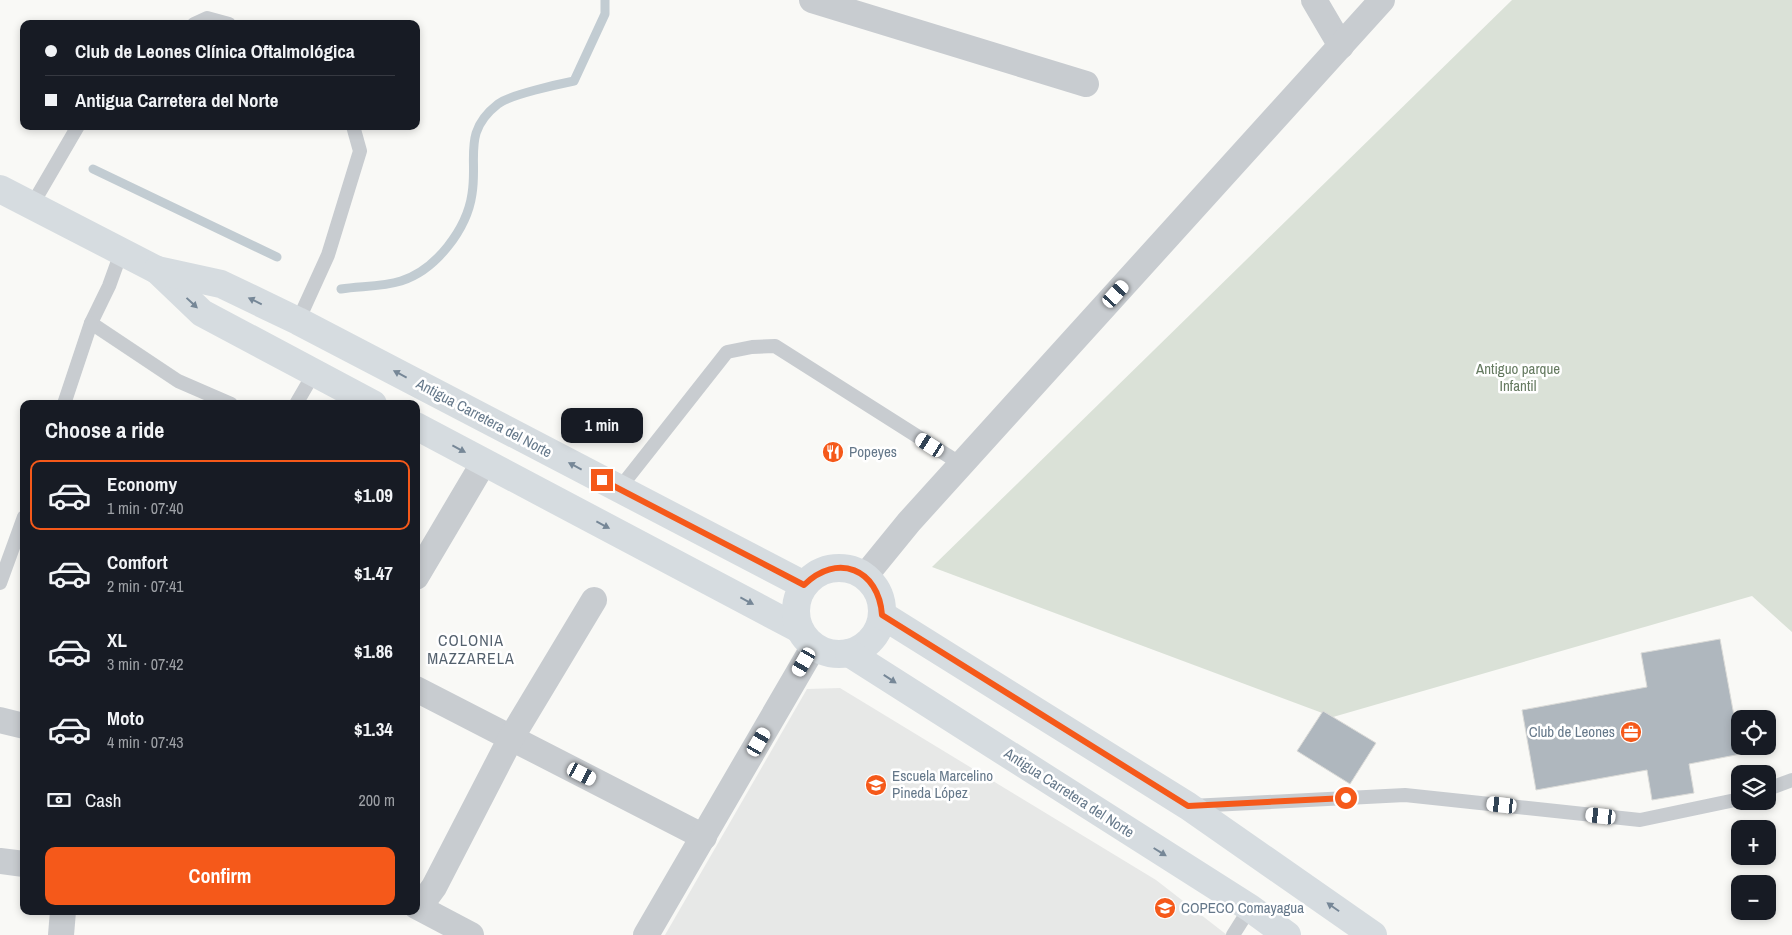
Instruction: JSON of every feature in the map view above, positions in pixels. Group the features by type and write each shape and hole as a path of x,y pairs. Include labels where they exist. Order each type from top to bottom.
{"main road":[{"name":"Antigua Carretera del Norte","path":"0,189 122,250 156,270 202,313 365,400"},
{"name":"Antigua Carretera del Norte","path":"156,270 221,284 298,321 804,585"},
{"path":"420,428 807,637 825,652 849,653 861,648 870,641 879,629 882,615 882,600 876,587 865,576 846,569 826,569 814,576 804,585 798,595 796,606 807,637"},
{"path":"882,615 1188,806 1373,935"},
{"name":"Antigua Carretera del Norte","path":"849,653 1250,908 1287,935"}],"street":[{"path":"812,0 1086,84"},
{"path":"1314,0 1341,46"},
{"path":"865,576 909,522 961,464 1382,0"},
{"path":"420,570 484,462"},
{"path":"420,904 434,886 512,738 594,600"},
{"path":"646,935 704,837 807,637"},
{"path":"420,691 704,837"},
{"path":"0,720 20,725"},
{"path":"0,861 20,864"},
{"path":"420,907 471,935"},
{"path":"61,935 63,915"}],"lane":[{"path":"32,205 76,130"},
{"path":"298,321 328,256 360,151 354,130"},
{"path":"65,400 90,323 109,286 122,250"},
{"path":"90,323 178,381 222,400"},
{"path":"619,489 727,352 752,347 775,346 961,464"},
{"path":"298,400 314,373"},
{"path":"0,584 20,528"},
{"path":"1776,786 1792,780"},
{"path":"1188,806 1405,795 1640,820 1731,801"},
{"path":"1232,935 1250,908"}],"shaded area":[{"name":"Escuela Marcelino Pineda López","path":"840,688 1156,880 1227,935 665,935 807,689"}],"green space":[{"name":"Antiguo parque Infantil","path":"1512,0 1792,0 1792,632 1752,596 1333,717 932,567"}],"building":[{"name":"Club de Leones","path":"1720,639 1733,710 1731,710 1731,755 1736,755 1689,764 1694,793 1652,800 1647,770 1536,790 1522,710 1647,687 1641,653"},
{"path":"1323,711 1376,743 1350,784 1297,751"}],"waterway":[{"path":"341,289 401,281 414,276 438,258 457,234 469,207 472,194 476,135 487,114 498,104 512,97 574,81 605,14 605,0"},
{"path":"93,169 277,257"}],"place":[{"name":"Popeyes","path":"833,452"},
{"name":"Club de Leones","path":"1631,732"},
{"name":"Escuela Marcelino Pineda López","path":"876,785"},
{"name":"COPECO Comayagua","path":"1165,908"}],"district":[{"name":"COLONIA MAZZARELA","path":"471,649"}],"route":[{"path":"602,480 804,585 826,569 853,570 865,576 876,587 882,600 882,615 1188,806 1346,798"}]}
